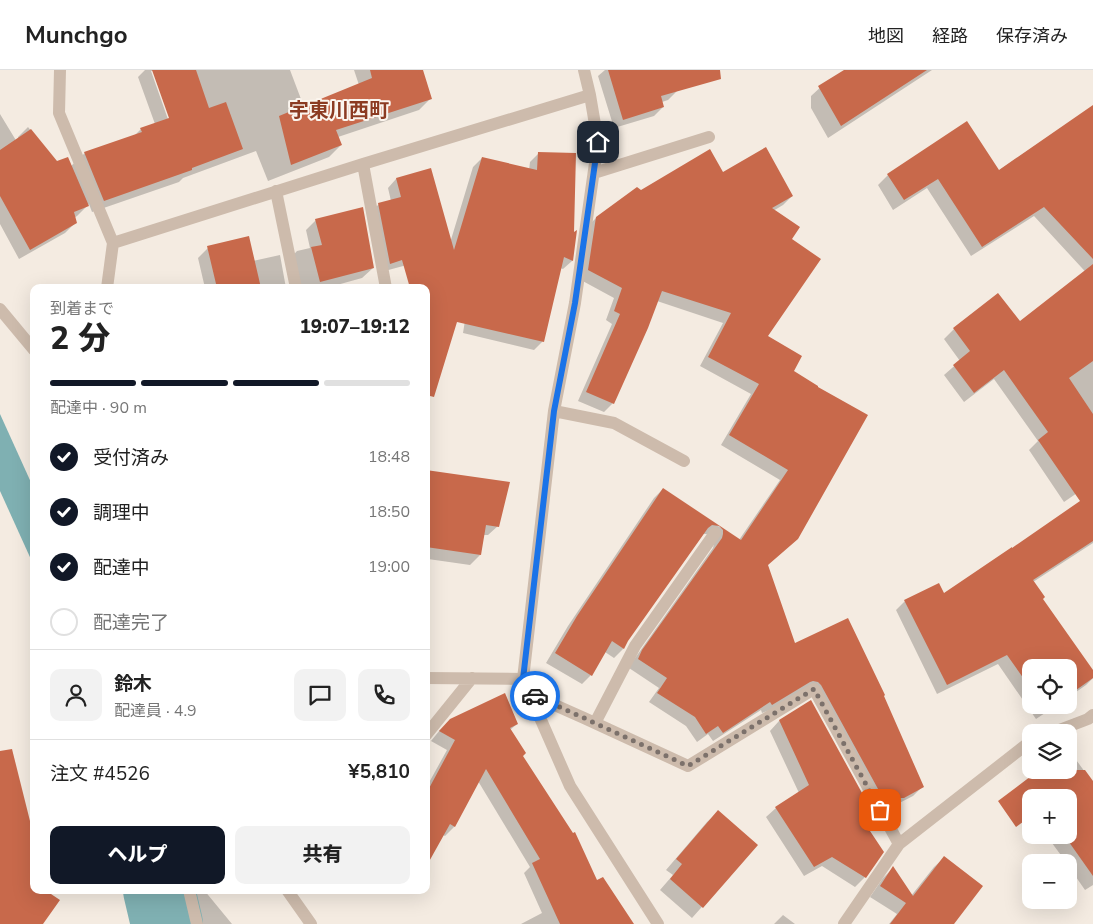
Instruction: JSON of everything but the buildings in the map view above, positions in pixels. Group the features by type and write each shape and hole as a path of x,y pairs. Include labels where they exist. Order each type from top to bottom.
{"street":[{"path":"60,70 59,113 113,243 108,284"},
{"path":"584,70 598,142 575,303 554,411 523,679 570,786 658,924"},
{"path":"113,243 590,95"},
{"path":"594,173 709,137"},
{"path":"363,164 385,284"},
{"path":"276,191 295,284"},
{"path":"0,309 30,345"},
{"path":"554,411 614,423 684,461"},
{"path":"595,723 635,646 714,533"},
{"path":"430,678 523,679"},
{"path":"430,730 472,678"},
{"path":"530,694 688,766 814,689 898,844"},
{"path":"1077,725 1091,720"},
{"path":"844,924 898,844 1022,749"},
{"path":"190,894 196,924"},
{"path":"290,894 311,924"}],"water":[{"path":"0,414 30,480 30,557 0,491"}],"waterway":[{"path":"160,894 167,924"}],"way so far":[{"path":"535,696 688,766 814,689 880,810"}],"district":[{"name":"宇東川西町","path":"339,110"}],"route":[{"path":"535,696 530,694 523,679 554,411 575,303 598,142"}]}
